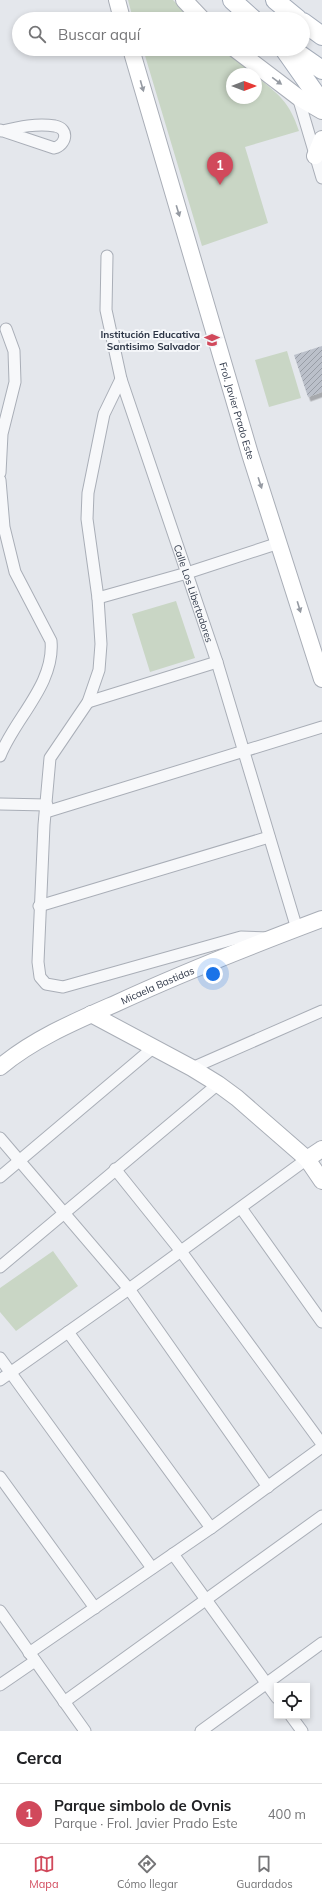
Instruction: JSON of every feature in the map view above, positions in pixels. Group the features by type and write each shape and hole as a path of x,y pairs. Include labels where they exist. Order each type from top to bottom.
{"main road":[{"path":"232,0 245,12"},
{"path":"275,0 290,12"},
{"path":"310,27 322,36"},
{"path":"289,56 322,103"},
{"path":"302,56 322,70"}],"street":[{"path":"117,0 120,12"},
{"path":"184,0 195,12"},
{"name":"Frol. Javier Prado Este","path":"133,56 250,454 279,543 315,637 322,679"},
{"path":"244,56 298,97 322,111"},
{"path":"298,97 322,178"},
{"path":"38,125 61,127 65,132 65,141 60,146 54,148 1,131 20,126 38,125"},
{"path":"315,156 322,139"},
{"name":"Calle Los Libertadores","path":"107,256 106,310 121,380 216,662 297,929"},
{"path":"0,473 2,434 15,382 14,351 6,329"},
{"path":"121,380 104,414 88,493 87,519 98,598 101,644 99,670 88,702 50,758 39,906 38,962 40,978 46,984 53,987 63,987 241,937 253,936 271,938"},
{"path":"0,480 4,527 15,572 51,641 52,651 51,662 30,707 0,756"},
{"path":"98,598 187,573 279,543"},
{"path":"88,702 216,662"},
{"path":"0,804 46,808 244,752 322,727"},
{"path":"39,906 269,837"},
{"name":"Micaela Bastidas","path":"0,1067 42,1038 92,1014 205,965 322,919"},
{"path":"192,1068 322,1011"},
{"path":"92,1014 192,1068 218,1084 237,1098 307,1159 322,1181"},
{"path":"0,1177 154,1047"},
{"path":"0,1267 218,1084"},
{"path":"0,1138 63,1214 129,1289 268,1487"},
{"path":"0,1380 129,1289 180,1250 322,1149"},
{"path":"0,1685 32,1657 95,1608 211,1528 322,1446 180,1250 116,1169"},
{"path":"241,1208 322,1322"},
{"path":"68,1332 211,1528"},
{"path":"0,1358 152,1568"},
{"path":"0,1477 95,1608"},
{"path":"64,1702 322,1516"},
{"path":"174,1554 274,1694"},
{"path":"0,1612 85,1731"},
{"path":"201,1731 322,1643"},
{"path":"293,1719 302,1731"}],"green space":[{"path":"128,0 173,0 185,12 131,12"},
{"path":"145,56 232,56 247,68 226,68 226,104 262,104 262,81 287,105 299,131 245,147 268,223 202,246"},
{"path":"287,351 301,398 269,407 255,360"},
{"path":"176,601 195,658 150,672 132,614"},
{"path":"53,1251 78,1286 16,1331 0,1312 0,1288"}],"building":[{"path":"322,346 322,392 308,397 294,355"}],"place":[{"name":"Parque simbolo de Ovnis","path":"220,185"},
{"name":"Institución Educativa Santisimo Salvador","path":"212,340"}]}
